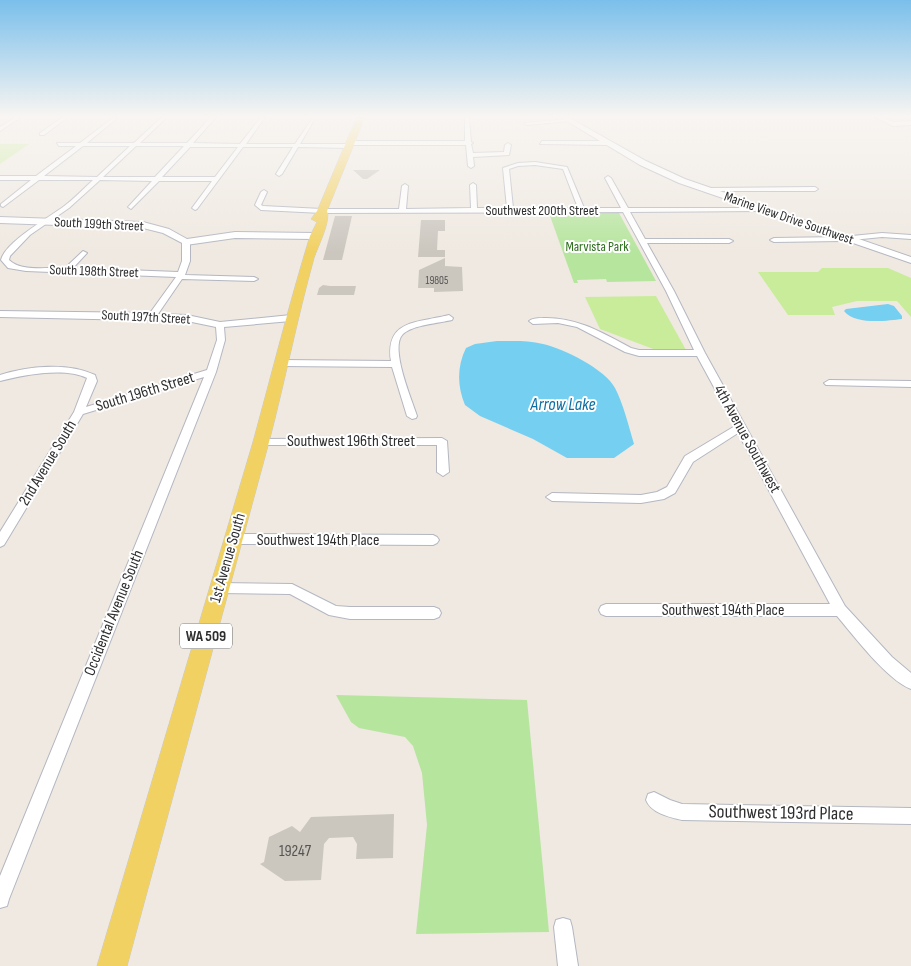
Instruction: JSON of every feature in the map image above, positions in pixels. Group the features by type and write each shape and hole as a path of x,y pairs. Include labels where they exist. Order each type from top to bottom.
{"main road":[{"name":"1st Avenue South","path":"112,966 261,442 282,362 291,318 315,236 319,233 322,223 324,216 322,211 343,162"}],"street":[{"path":"3,205 59,162"},
{"path":"49,221 116,162"},
{"path":"131,207 171,162"},
{"path":"195,208 228,162"},
{"path":"279,174 286,162"},
{"name":"Marine View Drive Southwest","path":"641,162 655,170 706,190 911,260"},
{"path":"510,210 505,171 508,166 552,165 565,168 582,210"},
{"path":"0,178 215,180"},
{"name":"4th Avenue Southwest","path":"608,178 670,291 700,353 840,610 887,662 911,682"},
{"path":"472,185 474,210"},
{"path":"402,211 405,186"},
{"path":"706,190 815,189"},
{"name":"Southwest 200th Street","path":"264,192 258,205 261,208 322,211 762,210"},
{"name":"South 199th Street","path":"0,220 143,225 161,229 186,242"},
{"name":"South 198th Street","path":"49,221 28,234 14,247 6,255 5,260 7,263 26,269 254,279"},
{"path":"152,316 181,276 186,261 186,242 235,235 315,236"},
{"path":"774,240 882,235 911,237"},
{"path":"642,241 729,241"},
{"path":"66,271 83,253"},
{"name":"South 197th Street","path":"0,314 152,316 187,318 220,325 291,318"},
{"path":"412,416 394,364 396,338 399,333 449,318"},
{"path":"533,321 558,320 580,324 639,354 700,353"},
{"name":"Occidental Avenue South","path":"0,899 211,372 221,340 220,325"},
{"path":"282,362 394,364"},
{"name":"2nd Avenue South","path":"0,378 18,372 81,372 92,376 92,381 79,412 0,542"},
{"name":"South 196th Street","path":"79,412 211,372"},
{"path":"829,383 911,384"},
{"path":"552,497 641,499 660,496 671,490 689,459 741,427"},
{"name":"Southwest 196th Street","path":"261,442 442,441 443,472"},
{"name":"Southwest 194th Place","path":"233,539 433,540"},
{"path":"219,588 292,588 327,608 342,612 434,613"},
{"name":"Southwest 194th Place","path":"606,610 840,610"},
{"name":"Southwest 193rd Place","path":"654,800 667,808 682,812 911,816"},
{"path":"563,927 568,966"}],"green space":[{"name":"Marvista Park","path":"549,213 619,213 656,281 607,282 606,279 577,280 578,283 574,283"},
{"path":"822,268 888,268 911,278 911,317 897,301 857,301 832,307 835,315 788,315 758,272 818,272"},
{"path":"656,296 686,350 656,350 600,329 585,297"},
{"path":"336,695 527,700 549,932 416,934 427,825 422,773 413,746 405,737 359,728 351,722"}],"water":[{"path":"888,304 894,306 902,316 902,319 863,320 855,318 844,311 846,309"},
{"name":"Arrow Lake","path":"497,341 543,344 572,355 593,367 610,381 615,388 626,415 634,444 614,458 567,458 533,439 480,416 465,405 459,376 466,348 475,344"}],"building":[{"path":"353,170 380,170 367,179 363,179"},
{"path":"335,216 352,216 342,260 323,260"},
{"path":"421,220 445,220 445,231 438,231 437,250 445,250 445,257 418,257"},
{"path":"445,258 445,266 462,267 463,291 434,292 434,288 418,288 419,270"},
{"path":"323,285 356,286 354,295 317,295 319,288"},
{"path":"394,814 393,858 356,859 357,844 353,837 329,838 324,844 321,880 285,881 260,864 264,862 269,837 292,826 300,832 311,817"}]}
